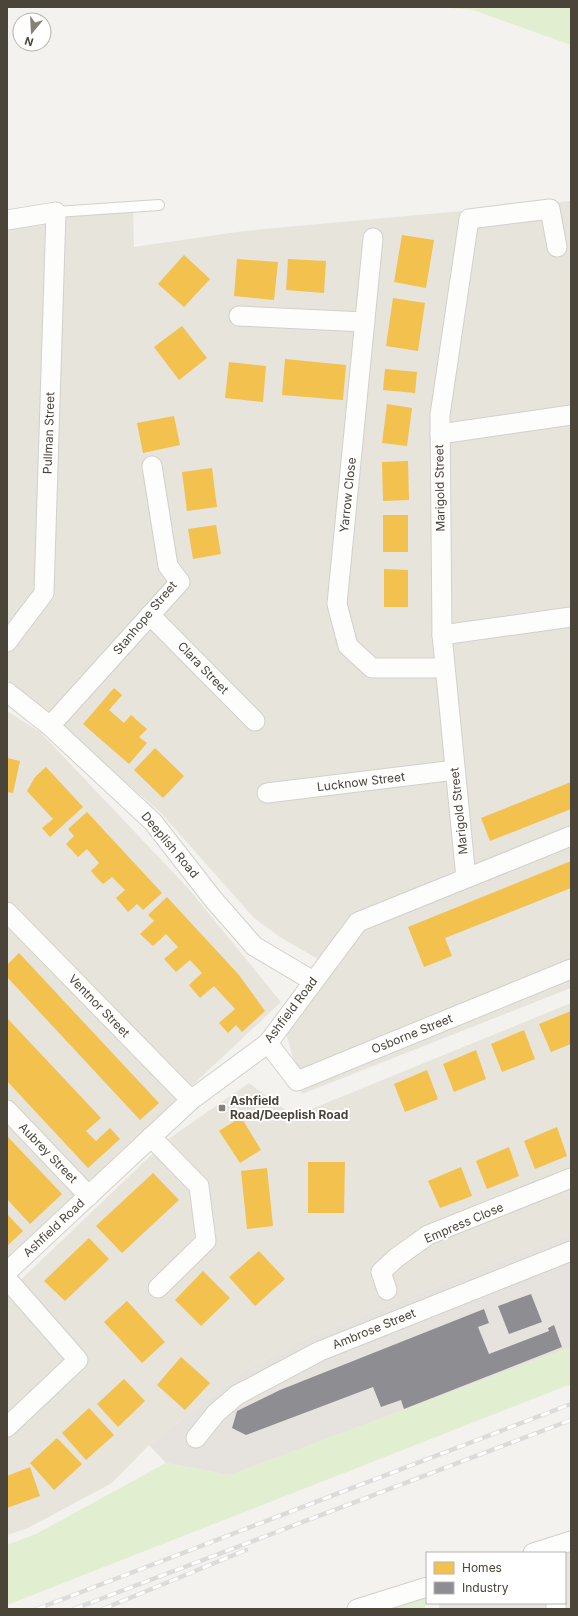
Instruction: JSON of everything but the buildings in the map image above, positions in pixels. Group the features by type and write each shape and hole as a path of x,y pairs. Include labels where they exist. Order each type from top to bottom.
{"street":[{"name":"Marigold Street","path":"466,878 444,668 442,635 440,415 469,219 550,209 557,248"},
{"path":"7,220 56,212"},
{"name":"Pullman Street","path":"7,642 44,592 56,212"},
{"name":"Yarrow Close","path":"373,238 337,604 348,646 372,668 444,668"},
{"path":"239,316 365,322"},
{"path":"440,434 571,415"},
{"name":"Stanhope Street","path":"50,726 180,582 168,566 152,466"},
{"name":"Clara Street","path":"150,614 255,721"},
{"path":"442,635 571,617"},
{"name":"Deeplish Road","path":"7,692 50,726 153,822 213,899 254,946 313,981"},
{"name":"Lucknow Street","path":"268,793 455,770"},
{"name":"Ashfield Road","path":"7,1272 191,1100 268,1044 358,922 571,836"},
{"name":"Ventnor Street","path":"7,912 191,1100"},
{"name":"Osborne Street","path":"268,1044 297,1081 571,969"},
{"name":"Aubrey Street","path":"7,1110 88,1196"},
{"path":"151,1137 199,1186 206,1241 158,1288"},
{"name":"Empress Close","path":"387,1290 381,1272 396,1258 428,1235 571,1178"},
{"name":"Ambrose Street","path":"196,1438 216,1413 237,1395 320,1351 571,1251"},
{"path":"7,1279 78,1360 7,1427"},
{"path":"538,1552 561,1547"},
{"path":"357,1609 426,1587"}],"lane":[{"path":"56,212 159,205"}],"shaded area":[{"path":"571,201 571,988 302,1094 286,1032 335,969 280,937 254,918 161,813 7,679 7,219 133,207 134,247 244,231"},
{"path":"7,711 40,732 188,888 281,1002 7,1260"},
{"path":"571,1003 571,1233 308,1337 246,1369 149,1445 112,1483 28,1528 7,1535 7,1293 167,1140 249,1083 294,1116"},
{"path":"571,1233 571,1347 230,1475 166,1463 149,1445 246,1369 308,1337"},
{"path":"571,1552 571,1609 439,1609 439,1604 566,1604 566,1554"}],"green space":[{"path":"440,7 571,7 571,45 473,10"},
{"path":"571,1347 571,1384 7,1605 7,1545 36,1534 166,1463 230,1475"},
{"path":"425,1589 425,1609 366,1609"}],"railway":[{"path":"37,1609 571,1404"},
{"path":"74,1609 571,1420"},
{"path":"103,1609 246,1550"}],"place":[{"name":"Ashfield Road/Deeplish Road","path":"222,1108"}]}
